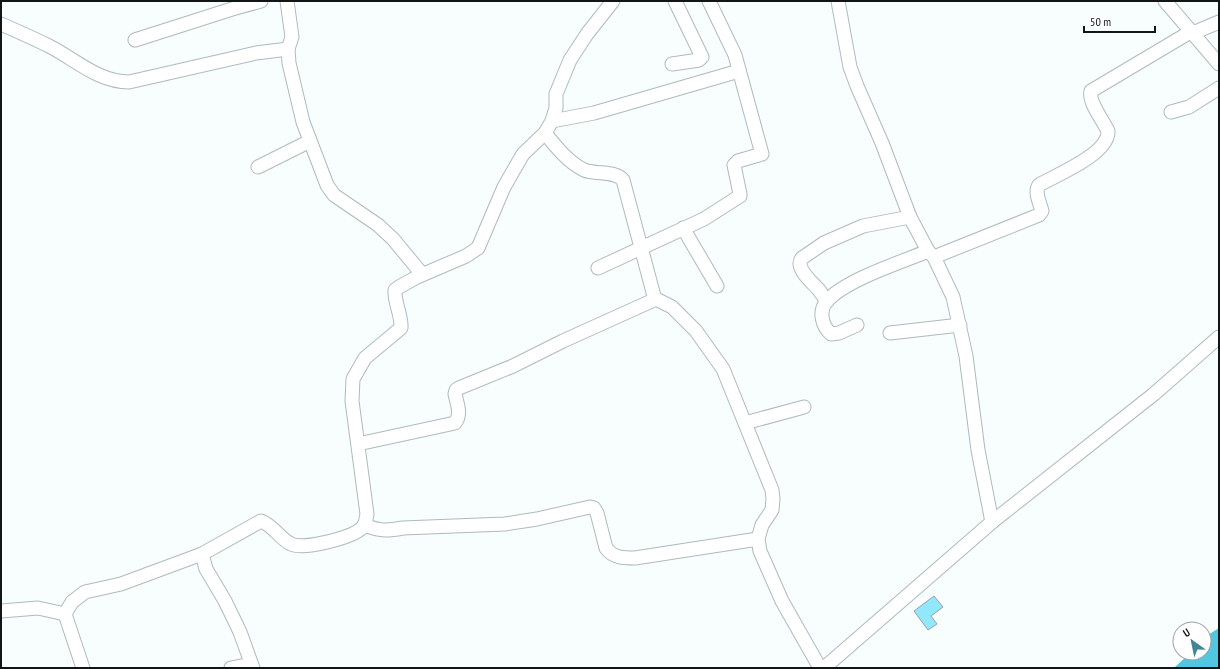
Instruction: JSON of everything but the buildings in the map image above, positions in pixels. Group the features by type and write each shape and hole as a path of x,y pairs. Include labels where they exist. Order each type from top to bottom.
{"street":[{"path":"135,40 261,1"},
{"path":"287,1 292,37 288,49 291,70 303,122 327,186 334,195 378,225 394,239 422,274"},
{"path":"83,668 65,614 72,602 86,592 121,584 202,554 261,521 272,527 284,540 300,546 336,539 358,531 364,525 367,514 352,401 353,379 365,358 401,328 402,323 395,290 422,274 466,256 478,248 504,187 523,154 545,133 552,121 556,108 556,94 570,60 587,34 613,1"},
{"path":"672,64 702,59 675,1"},
{"path":"598,268 704,219 740,196 734,165 738,161 762,153 754,130 735,55 709,1"},
{"path":"838,1 850,67 857,86 882,143 910,217 953,297 966,356 978,450 992,522"},
{"path":"1165,1 1219,64"},
{"path":"857,325 839,333 831,334 826,329 822,317 822,309 827,301 838,292 861,279 1039,215 1042,211 1036,188 1075,166 1101,147 1108,135 1108,131 1093,104 1090,96 1091,91 1193,32 1219,22"},
{"path":"1,24 50,46 99,75 119,82 129,82 256,53 288,49"},
{"path":"552,121 594,114 739,71"},
{"path":"1171,112 1189,107 1219,88"},
{"path":"545,133 560,152 576,165 585,170 614,175 623,180 656,299 672,307 696,331 724,369 772,490 772,510 762,525 758,539 760,551 782,601 820,668"},
{"path":"258,167 310,141"},
{"path":"827,301 806,276 800,266 800,260 824,243 863,226 910,217"},
{"path":"683,228 717,286"},
{"path":"358,444 455,423 459,414 455,394 456,390 459,388 513,366 563,341 656,299"},
{"path":"890,332 960,325"},
{"path":"824,668 992,522 1154,394 1219,337"},
{"path":"745,423 804,407"},
{"path":"364,525 376,530 387,531 403,528 505,524 537,519 590,507 594,508 597,513 606,548 609,553 615,556 635,558 758,539"},
{"path":"202,554 206,569 225,601 240,632 252,666 231,668"},
{"path":"1,611 38,608 65,614"}],"water":[{"path":"1219,628 1219,668 1174,668 1181,661 1212,661 1212,632"}]}
